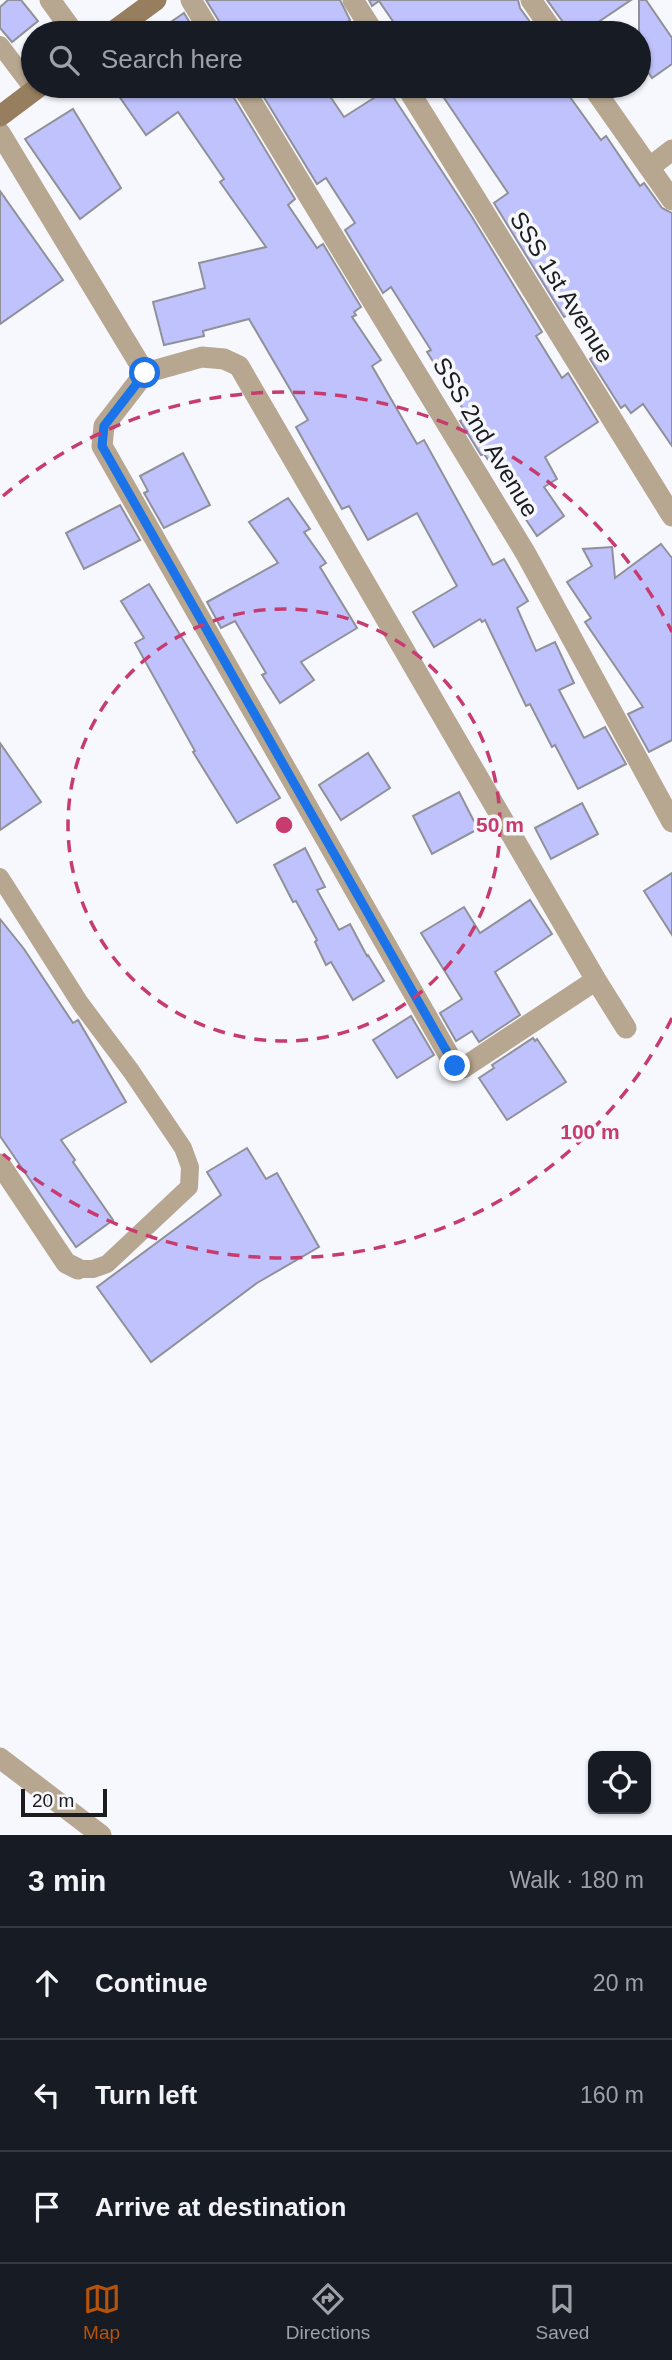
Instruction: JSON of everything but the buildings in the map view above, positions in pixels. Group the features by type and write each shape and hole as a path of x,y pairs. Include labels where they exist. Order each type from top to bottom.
{"main road":[{"path":"127,21 156,0"},
{"path":"0,116 24,98"}],"street":[{"path":"50,0 65,21"},
{"path":"191,0 204,21"},
{"path":"353,0 366,21"},
{"path":"531,0 546,21"},
{"name":"SSS 2nd Avenue","path":"250,98 526,554 672,822"},
{"name":"SSS 1st Avenue","path":"414,98 672,516"},
{"path":"601,98 672,200"},
{"path":"0,133 145,373"},
{"path":"650,167 672,150"},
{"path":"596,981 463,1068 455,1066 102,446 104,426 145,373 202,357 224,359 239,366 596,981 626,1028"},
{"path":"0,1164 66,1263 78,1269"},
{"path":"0,1758 101,1835"}],"lane":[{"path":"0,45 21,69"},
{"path":"0,877 80,1003 163,1116 183,1147 190,1167 189,1187 107,1264 93,1269 78,1269"}],"route":[{"path":"145,373 104,426 102,446 455,1066"}]}
